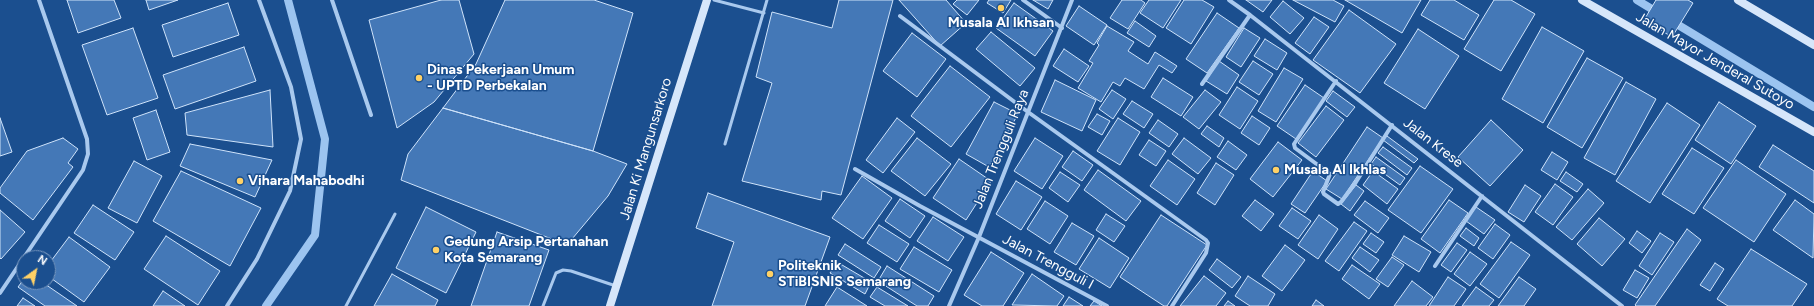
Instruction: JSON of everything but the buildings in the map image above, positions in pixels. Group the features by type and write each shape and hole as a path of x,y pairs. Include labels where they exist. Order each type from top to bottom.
{"main road":[{"name":"Jalan Ki Mangunsarkoro","path":"610,306 707,0"},
{"name":"Jalan Mayor Jenderal Sutoyo","path":"1582,0 1814,132"},
{"path":"1738,0 1814,45"}],"street":[{"path":"0,293 83,170 88,154 87,139 39,0"},
{"path":"227,306 258,259 290,191 301,139 291,87 259,0"},
{"path":"332,0 371,115"},
{"path":"1023,0 1062,28"},
{"name":"Jalan Trengguli Raya","path":"948,306 979,237 1072,0"},
{"name":"Jalan Krese","path":"1229,0 1392,125 1622,306"},
{"path":"1202,84 1250,15"},
{"path":"900,16 1028,112 1208,243 1206,253 1172,306"},
{"path":"1336,82 1294,144 1295,148 1330,174 1323,192 1324,194 1338,204 1341,202 1356,182 1392,125"},
{"name":"Jalan Trengguli I","path":"856,169 926,210 1106,306"},
{"path":"1435,266 1482,196"}],"lane":[{"path":"714,0 764,13"},
{"path":"725,144 767,0"},
{"path":"346,306 395,214"},
{"path":"542,306 556,273 563,270 571,271 617,286"}],"waterway":[{"path":"266,306 315,235 325,139 288,0"},
{"path":"1637,0 1660,14"},
{"path":"1670,20 1814,107"}],"place":[{"name":"Musala Al Ikhsan","path":"1001,8"},
{"name":"Dinas Pekerjaan Umum - UPTD Perbekalan","path":"419,78"},
{"name":"Musala Al Ikhlas","path":"1276,170"},
{"name":"Vihara Mahabodhi","path":"240,181"},
{"name":"Gedung Arsip Pertanahan Kota Semarang","path":"436,250"},
{"name":"Politeknik STiBISNIS Semarang","path":"770,274"}]}
